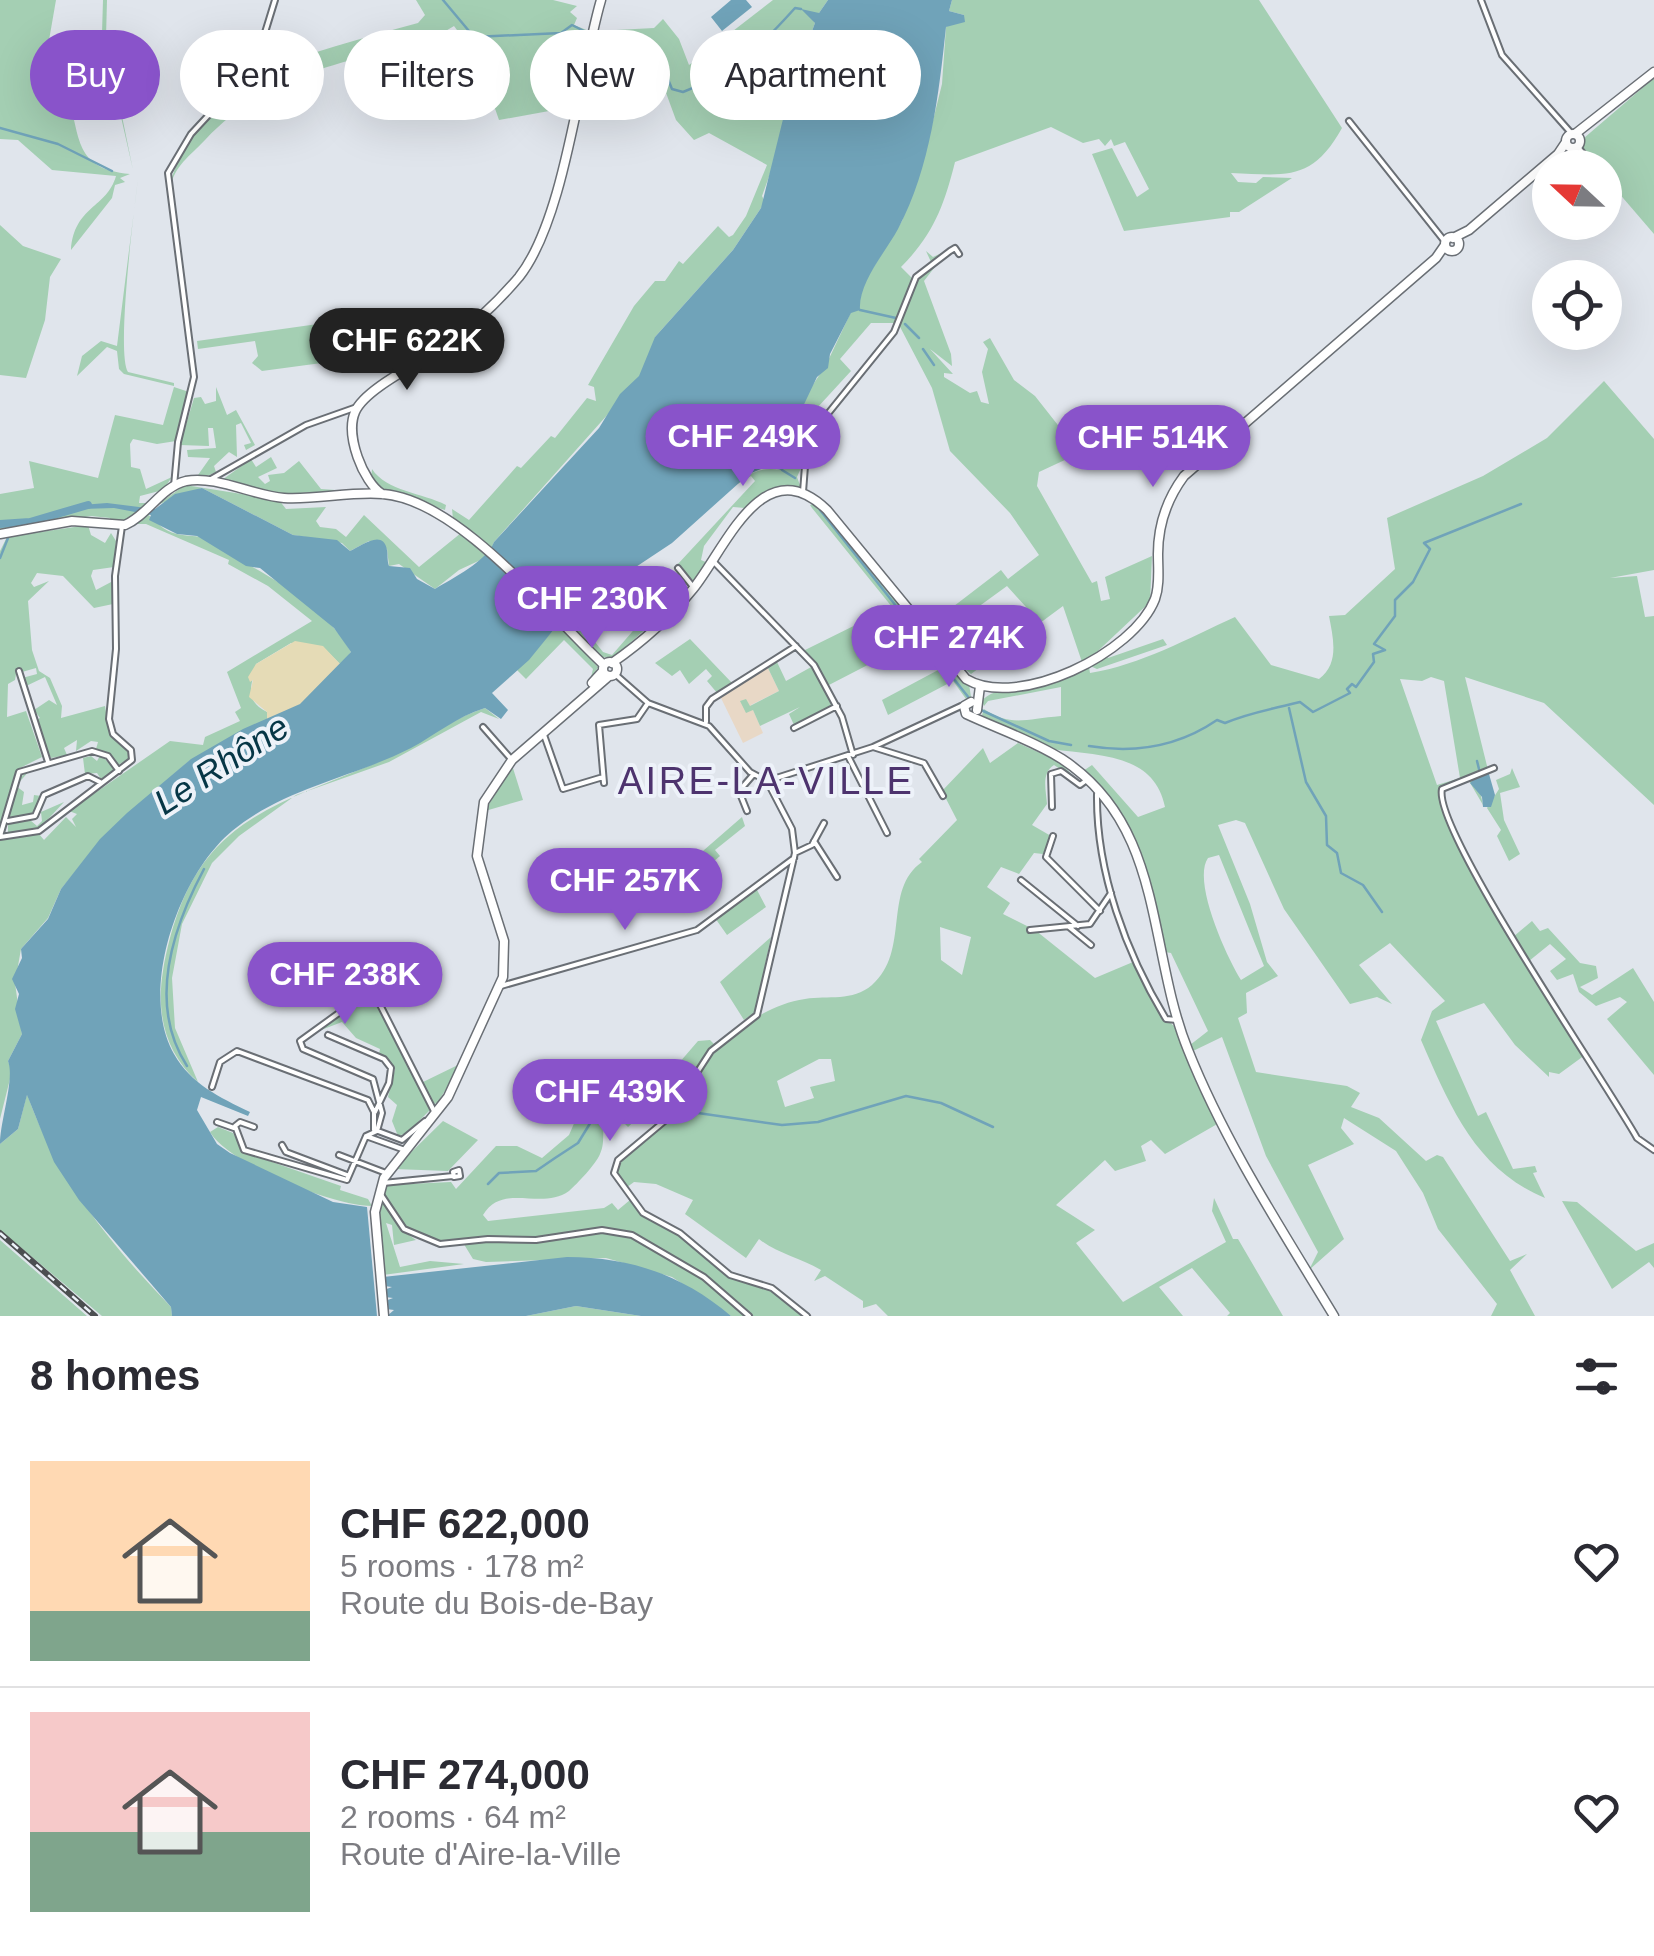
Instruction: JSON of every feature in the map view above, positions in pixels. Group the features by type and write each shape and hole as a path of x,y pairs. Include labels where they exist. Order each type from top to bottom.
{"main road":[{"path":"366,488 352,427 357,408 370,394 463,331 502,296 531,259 547,222 601,0"},
{"path":"384,1316 375,1219 378,1194 399,1153 457,1081 500,986 504,941 482,881 476,844 488,795 512,760 694,588 755,503 779,491 803,492 827,510 961,676 980,684 1033,683 1084,668 1145,616 1157,592 1162,519 1184,476 1654,72"},
{"path":"0,534 72,521 122,526 141,516 174,486 190,480 281,498 346,494 366,488 440,514 483,549 610,670"},
{"path":"980,684 970,708 986,721 1047,750 1100,790 1129,832 1148,882 1177,1020 1220,1120 1334,1316"}],"street":[{"path":"174,486 177,444 194,378 168,173 191,134 255,65 275,0"},
{"path":"1481,0 1502,55 1580,150"},
{"path":"1349,120 1451,243"},
{"path":"803,492 804,472 819,425 898,326 910,285 950,251 955,248 959,254"},
{"path":"208,482 306,424 357,408"},
{"path":"105,526 118,536"},
{"path":"0,836 40,831 133,756 112,734 108,718 115,660 118,536 122,526"},
{"path":"713,561 814,665 837,706 851,755 887,833"},
{"path":"678,568 694,588"},
{"path":"706,724 706,708 712,699 796,646"},
{"path":"610,670 648,703 706,724 754,776 768,781 872,747 952,710 970,708"},
{"path":"19,671 48,762"},
{"path":"543,732 563,789 604,780 599,725 637,719 648,703"},
{"path":"794,728 837,706"},
{"path":"483,727 512,760"},
{"path":"872,747 924,763 944,796"},
{"path":"0,836 16,774 95,750 108,756 119,771"},
{"path":"1494,768 1447,785 1440,792 1456,840 1637,1138 1654,1150"},
{"path":"1052,808 1051,774 1061,772 1080,785 1087,780"},
{"path":"7,820 35,816 44,796 60,784 88,776 100,782"},
{"path":"747,811 740,788 754,776"},
{"path":"768,781 792,829 795,855 757,1014 711,1052 667,1119 618,1160 614,1173 643,1213 680,1233 730,1275 772,1288 806,1316"},
{"path":"1100,790 1098,830 1111,892 1153,998 1166,1019 1177,1020"},
{"path":"500,986 697,930 814,841 824,823"},
{"path":"1053,836 1045,856 1100,911"},
{"path":"814,841 837,877"},
{"path":"1021,880 1078,926"},
{"path":"1030,930 1090,924 1111,892"},
{"path":"1070,927 1091,945"},
{"path":"217,1122 234,1128 244,1150 342,1182 366,1136 376,1131 406,1138 432,1116 372,989 300,1037 303,1049 373,1079 380,1099 376,1131"},
{"path":"328,1036 387,1062 392,1074 374,1112 376,1131"},
{"path":"212,1087 222,1058 237,1051 362,1097 374,1112"},
{"path":"234,1128 240,1122 254,1127"},
{"path":"366,1136 399,1153"},
{"path":"398,1139 399,1153"},
{"path":"282,1145 286,1152 336,1172 349,1172"},
{"path":"391,1146 399,1153"},
{"path":"339,1155 384,1178 453,1176"},
{"path":"378,1194 388,1200 404,1230 440,1244 488,1238 536,1240 602,1230 632,1235 704,1278 748,1316"}],"shaded area":[{"path":"767,666 779,691 751,705 763,733 743,743 720,696"}],"green space":[{"path":"0,0 56,0 51,30 30,30 30,120 74,120 89,158 112,171 130,174 120,178 125,182 115,185 112,198 71,250 78,224 106,195 116,176 52,170 18,140 0,139"},
{"path":"103,0 107,0 106,30 102,30"},
{"path":"416,0 553,0 577,6 570,12 577,18 574,25 586,30 530,30 530,114 510,118 510,30 457,30 454,26 446,30 393,30 418,23 425,15"},
{"path":"773,0 828,0 819,13 809,15 815,23 812,30 734,30"},
{"path":"952,0 1259,0 1342,128 1320,158 1296,172 1231,173 1238,182 1256,183 1263,177 1292,178 1239,212 1230,212 1230,217 1124,231 1092,154 1112,148 1137,197 1149,189 1125,142 1114,146 1111,139 1105,146 1099,139 1083,143 1051,127 955,162 936,219 901,267 912,278 931,262 926,251 933,257 948,250 916,275 903,304 921,274 941,259 924,281 951,354 952,366 930,349 953,374 944,373 944,377 970,393 977,391 981,402 989,404 982,372 988,349 983,342 990,338 1014,380 1035,396 1076,448 1103,439 1108,446 1097,445 1039,472 1037,486 1092,583 1097,581 1101,601 1110,599 1105,577 1152,556 1150,602 1083,665 1063,606 971,674 953,659 967,648 980,664 1036,618 1007,586 974,610 979,617 957,634 964,644 949,655 931,634 946,623 941,616 1001,570 1008,579 1039,555 1010,513 950,451 932,388 898,323 871,323 840,359 851,371 817,408 824,415 797,477 801,488 785,488 760,497 734,524 745,508 733,507 704,546 701,560 708,563 694,581 689,577 682,595 614,658 601,657 561,619 597,596 575,617 603,652 612,655 665,594 640,571 667,591 668,583 659,579 669,575 676,580 683,571 677,565 755,481 751,476 722,493 757,471 780,470 769,451 826,365 868,276 902,221 923,161 942,84 946,27 964,15 949,11"},
{"path":"663,19 679,39 689,65 690,120 784,120 762,196 765,202 733,250 655,337 658,358 494,542 490,552 453,519 452,509 469,520 517,466 521,468 551,436 555,438 587,398 596,401 594,387 588,385 634,306 655,281 665,281 679,261 683,264 718,226 729,237 733,235 746,216 767,165 709,133 694,140 676,120 670,104 670,30 616,30 654,28"},
{"path":"344,44 344,62 324,68 324,50"},
{"path":"1654,78 1654,234 1622,197 1622,150 1584,150 1584,138"},
{"path":"226,120 188,157 175,173 170,188 173,174 180,158 202,123"},
{"path":"136,196 125,311 125,360 128,372 174,386 124,374 119,369 117,351 107,347 77,376 82,356 101,341 117,346"},
{"path":"0,225 23,246 61,259 50,277 45,320 26,378 0,375"},
{"path":"332,322 346,352 329,362 262,371 252,363 258,356 255,341 198,349 197,341"},
{"path":"1604,381 1654,439 1654,570 1610,578 1637,576 1645,617 1654,616 1654,805 1544,703 1465,677 1488,770 1477,778 1483,805 1469,781 1443,790 1439,799 1474,879 1513,937 1532,921 1540,931 1548,928 1580,963 1596,966 1598,978 1580,987 1592,995 1633,968 1654,1002 1654,1075 1607,1019 1627,1002 1620,997 1596,1006 1579,992 1573,974 1557,980 1550,971 1566,959 1550,944 1529,961 1585,1055 1559,1074 1549,1072 1549,1077 1515,1045 1484,1003 1436,1021 1478,1116 1486,1112 1513,1169 1535,1166 1537,1172 1533,1173 1545,1198 1521,1186 1483,1153 1443,1088 1421,1040 1432,1011 1445,1001 1390,943 1359,965 1392,1004 1377,997 1350,1004 1284,909 1245,823 1236,820 1218,825 1250,904 1267,962 1278,976 1246,993 1247,1013 1238,1018 1256,1072 1347,1086 1360,1093 1351,1107 1379,1118 1426,1161 1437,1155 1443,1157 1510,1261 1527,1254 1510,1270 1535,1316 1491,1316 1497,1304 1438,1229 1423,1193 1396,1151 1344,1118 1341,1128 1354,1144 1308,1165 1344,1239 1309,1270 1318,1252 1266,1156 1222,1037 1193,1051 1190,1045 1208,1031 1171,953 1165,952 1155,901 1130,831 1118,810 1083,771 1092,765 1138,817 1165,807 1159,789 1136,766 1104,756 1044,747 982,715 984,709 1010,720 1061,716 1061,687 988,701 984,706 982,701 1000,690 1089,667 1090,673 1127,664 1235,617 1271,665 1319,679 1332,658 1329,616 1345,615 1395,569 1387,518 1483,476 1547,438","holes":["1431,677 1444,681 1460,778 1437,785 1400,679 1422,681","1219,855 1264,966 1241,980 1220,937 1204,883 1208,858"]},
{"path":"174,387 189,392 176,441 157,444 133,439 130,444 131,467 140,469 146,489 172,477 163,490 140,496 139,503 150,503 127,521 110,523 110,518 91,516 0,531 0,494 34,488 29,461 98,478 115,415 163,425"},
{"path":"216,387 227,415 236,410 255,445 246,450 244,445 251,443 241,423 236,425 237,457 229,452 214,466 216,472 205,477 198,475 210,458 188,457 187,450 216,448 213,428 208,428 209,446 180,445 194,398 201,397 205,404 216,401"},
{"path":"271,457 277,468 258,477 265,484 270,481 268,475 284,473 299,461 321,489 350,491 273,494 222,480 251,459 256,467"},
{"path":"372,469 396,487 446,505 445,510 379,489 371,480"},
{"path":"185,485 279,500 286,509 326,507 316,521 320,527 336,529 346,537 364,515 419,567 461,533 487,557 459,570 435,589 399,564 389,566 387,549 369,541 350,551 342,543 293,535 202,488 157,505"},
{"path":"816,503 946,663 969,684 971,697 966,699 953,681 888,715 882,700 940,669 918,639 827,686 803,651 892,607 810,505"},
{"path":"147,514 167,531 203,538 286,587 322,616 351,652 341,665 325,649 291,643 256,664 252,697 267,712 267,720 189,761 109,831 61,889 48,918 21,949 15,983 22,1034 8,1061 12,1071 0,1119 0,840 39,834 44,840 66,817 76,827 72,819 77,814 69,811 170,741 203,745 205,737 240,721 235,712 241,708 227,672 312,621 268,586 228,564 229,560 146,524 137,524"},
{"path":"88,525 91,535 105,543 111,533 116,541 114,567 93,570 91,576 96,590 113,581 113,604 94,608 63,576 37,573 31,583 34,587 49,581 28,601 32,650 39,671 50,678 62,706 61,718 105,706 110,736 128,750 130,758 118,765 96,749 98,742 91,741 76,751 77,740 64,748 67,755 51,758 34,721 40,718 34,710 49,700 57,705 45,677 24,687 22,678 37,674 36,668 22,672 17,668 15,680 8,684 7,717 26,711 42,757 16,770 0,832 0,551 7,537"},
{"path":"558,625 598,667 590,681 593,669 564,640 526,679 517,670"},
{"path":"690,639 733,684 718,694 707,681 712,676 706,669 689,684 680,670 672,676 655,663"},
{"path":"1163,639 1167,645 1097,669 1090,666 1105,654 1108,658"},
{"path":"777,662 786,681 813,666 832,707 794,725 789,714 800,707 760,726 753,710 746,713 740,701 746,699 750,706 779,691 767,666"},
{"path":"485,708 499,719 481,712 389,762 306,792 390,757"},
{"path":"1018,743 1058,761 1081,783 1054,765 1047,772 1047,804 1032,825 1051,836 1043,854 1034,853 1019,874 1001,867 987,887 1010,903 1003,914 1035,930 1095,978 1133,962 1160,1014 1174,1026 1219,1123 1165,1154 1151,1140 1141,1146 1146,1161 1115,1171 1105,1160 1056,1205 1095,1230 1076,1243 1123,1302 1226,1242 1212,1211 1214,1198 1233,1239 1238,1239 1283,1316 1227,1316 1230,1313 1192,1268 1159,1287 1183,1316 888,1316 876,1304 863,1308 863,1301 825,1276 814,1281 821,1270 759,1239 746,1258 685,1214 693,1200 656,1184 634,1182 623,1190 615,1176 616,1163 661,1124 650,1107 628,1127 609,1108 600,1154 569,1191 547,1199 501,1200 483,1215 488,1221 604,1208 612,1203 618,1210 630,1200 643,1213 680,1233 708,1261 730,1275 766,1286 807,1316 731,1316 672,1277 606,1258 486,1262 473,1259 462,1241 428,1239 412,1233 400,1222 383,1193 386,1185 451,1182 456,1189 496,1146 517,1146 542,1158 569,1135 586,1096 625,1068 655,1059 666,1078 698,1041 710,1040 715,1045 685,1091 721,1046 768,1011 805,999 848,996 872,985 891,955 899,904 910,874 922,862 919,859 957,820 942,791 983,748 990,763","holes":["940,927 971,937 962,975 941,960","819,1059 831,1059 835,1081 810,1087 814,1098 785,1107 777,1081"]},
{"path":"101,754 115,771 101,779 97,773 85,774 83,758 91,756 97,761"},
{"path":"512,765 523,800 485,811"},
{"path":"1512,768 1520,787 1500,793 1504,820 1520,854 1509,861 1497,836 1501,830 1487,808 1499,789 1496,780 1510,774"},
{"path":"30,770 16,786 24,792 22,805 33,802 34,795 41,796 40,805 27,818 9,819 15,781"},
{"path":"292,798 239,836 212,863 182,924 172,978 175,1028 198,1082 178,1058 162,1017 163,971 175,920 192,881 214,850 240,827"},
{"path":"64,802 39,829 8,833 8,824 30,820 37,826 42,821 41,812"},
{"path":"742,817 745,826 715,850 720,856 669,900 658,890"},
{"path":"756,888 766,907 727,935 715,918"},
{"path":"771,937 755,1012 744,1020 720,982"},
{"path":"368,994 374,995 431,1109 407,1133 398,1136 392,1121 397,1105 388,1097 395,1069 379,1054 380,1049 356,1038 342,1022 308,1035"},
{"path":"462,1063 438,1102 433,1105 421,1083"},
{"path":"27,1094 70,1182 127,1259 171,1307 172,1316 102,1316 0,1230 0,1144 18,1129"},
{"path":"443,1121 478,1140 448,1171 394,1169"},
{"path":"218,1127 233,1133 243,1152 341,1186 340,1190 368,1199 372,1206 333,1199 260,1170 221,1145 210,1132"},
{"path":"382,1201 399,1228 416,1240 394,1245 392,1225 386,1223 400,1267 430,1261 464,1264 383,1275 378,1207"},
{"path":"1562,1201 1577,1202 1636,1251 1654,1243 1654,1268 1649,1262 1612,1289"},
{"path":"0,1240 87,1316 0,1316"},
{"path":"576,1306 641,1316 526,1316"}],"sand":[{"path":"295,641 323,646 341,665 301,704 267,720 267,712 249,697 253,680 250,682 248,677 256,664"}],"water":[{"path":"731,0 746,0 752,7 723,30 711,17"},
{"name":"Le Rhône","path":"828,0 952,0 949,11 964,15 965,22 946,27 932,129 909,205 863,289 860,310 851,313 830,354 828,368 817,377 798,417 770,451 782,470 766,467 749,474 672,543 568,612 529,660 492,693 508,710 501,719 485,708 475,712 411,748 274,804 232,831 196,876 170,935 160,999 164,1028 174,1054 197,1082 250,1112 248,1116 201,1097 197,1110 217,1144 230,1153 333,1202 367,1207 377,1316 172,1316 171,1307 79,1200 54,1162 27,1095 18,1129 0,1144 10,1078 8,1061 22,1034 15,1009 19,994 12,979 22,958 21,949 48,919 61,889 100,839 191,759 243,729 300,704 351,652 334,628 260,568 246,566 197,536 177,534 149,520 151,515 114,508 82,509 81,505 107,503 155,509 175,494 202,488 293,535 337,540 350,551 381,540 389,566 410,568 417,579 435,589 469,568 599,428 620,394 639,376 655,337 733,250 761,208 783,120 921,120 921,30 812,30 815,23 801,9 819,13"},
{"path":"1480,773 1489,774 1495,795 1491,807 1483,807 1482,797 1470,783"},
{"path":"567,1257 612,1260 655,1271 694,1289 731,1316 641,1316 576,1306 526,1316 387,1316 394,1310 386,1309 385,1301 393,1298 385,1297 384,1290 392,1287 384,1286 383,1277"}],"waterway":[{"path":"443,0 474,37 530,34"},
{"path":"670,84 672,89 683,92 701,85 732,67 758,47 795,8 801,9"},
{"path":"565,30 572,25 582,30"},
{"path":"0,128 58,144 112,171"},
{"path":"860,310 896,318"},
{"path":"905,324 919,338"},
{"path":"923,349 934,365"},
{"path":"782,470 795,478"},
{"path":"1089,746 1157,746 1188,736 1217,720 1225,723 1300,702 1313,712 1350,693 1347,689 1352,684 1356,687 1374,662 1373,654 1385,650 1374,644 1395,616 1395,600 1413,582 1430,549 1424,543 1521,504"},
{"path":"0,524 30,522 88,505"},
{"path":"820,510 969,698"},
{"path":"0,558 8,538"},
{"path":"1289,708 1306,782 1326,816 1327,845 1337,853 1341,873 1363,885 1382,912"},
{"path":"981,710 1049,741 1071,745"},
{"path":"1477,761 1480,773"},
{"path":"187,1066 168,1018 168,967 182,916 204,869"},
{"path":"488,1184 499,1173 536,1171 578,1143 605,1099 624,1084 640,1080 653,1084 672,1102 691,1112 782,1125 818,1122 906,1096 941,1103 993,1127"}],"railway":[{"path":"0,1233 95,1316"}],"district":[{"name":"AIRE-LA-VILLE","path":"766,781"}]}
